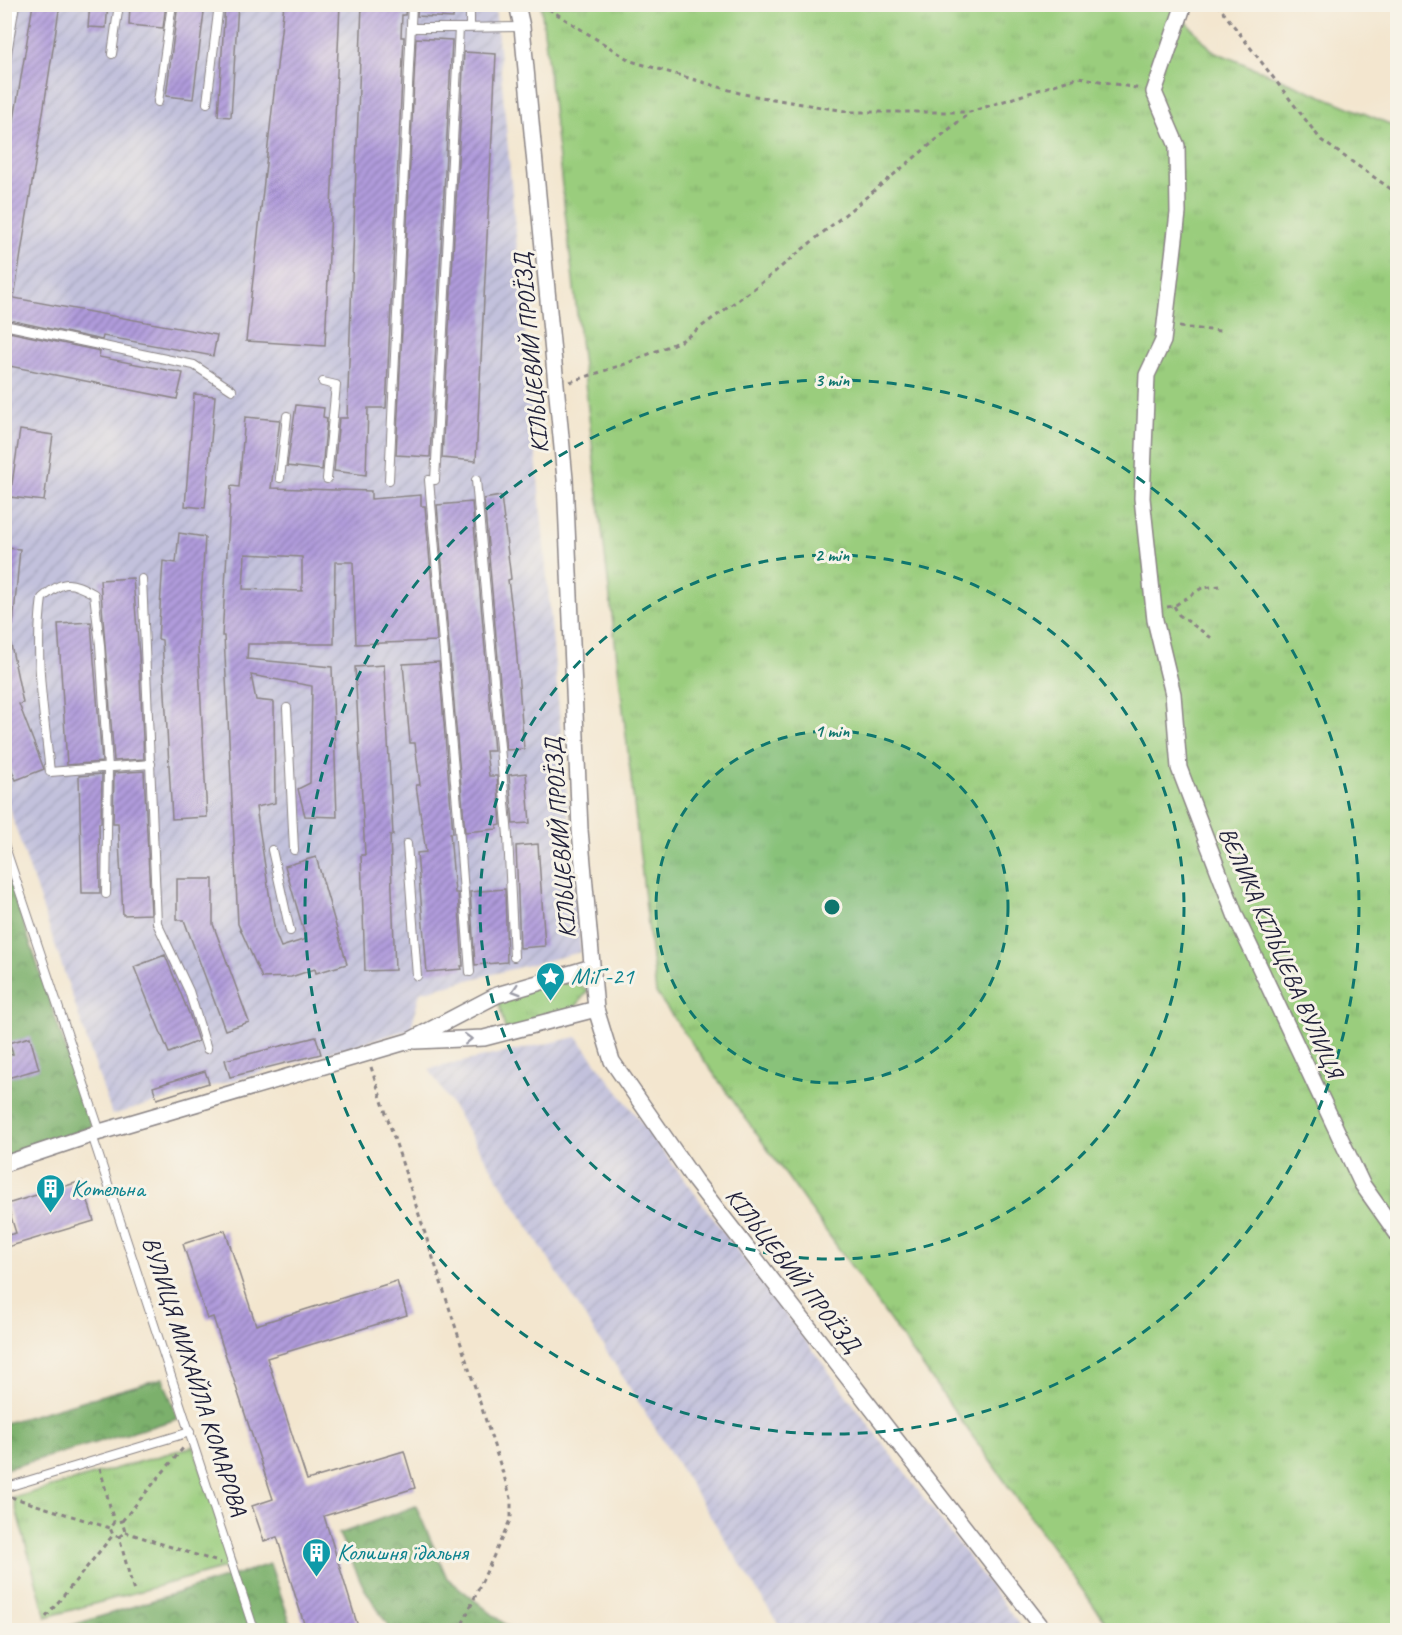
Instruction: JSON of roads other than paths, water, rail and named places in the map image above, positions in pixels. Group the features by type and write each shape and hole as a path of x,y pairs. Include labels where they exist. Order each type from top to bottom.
{"street":[{"name":"КІЛЬЦЕВИЙ ПРОЇЗД","path":"517,4 522,27 565,479 580,831 592,967 596,1009 612,1060 695,1181 1044,1630"},
{"name":"ВЕЛИКА КІЛЬЦЕВА ВУЛИЦЯ","path":"1184,4 1154,92 1177,146 1178,213 1163,341 1147,375 1142,498 1154,610 1173,694 1179,768 1232,907 1362,1185 1398,1234"},
{"path":"4,1164 96,1133 409,1041 497,995 592,967"},
{"path":"409,1041 484,1038 596,1009"}],"lane":[{"path":"4,72 15,4"},
{"path":"112,54 119,4"},
{"path":"158,102 172,4"},
{"path":"207,103 219,4"},
{"path":"389,480 412,4"},
{"path":"470,4 470,28"},
{"path":"411,28 522,27"},
{"path":"459,28 432,480 470,972"},
{"path":"4,325 194,365 232,390"},
{"path":"322,382 336,385 327,479"},
{"path":"280,478 287,416"},
{"path":"476,480 508,836 514,957"},
{"path":"142,579 157,923 189,991 207,1049"},
{"path":"106,894 108,768 100,645 94,594 75,584 57,586 42,598 38,629 40,678 50,772 108,768 151,764"},
{"path":"287,708 294,850"},
{"name":"ВУЛИЦЯ МИХАЙЛА КОМАРОВА","path":"4,844 254,1630"},
{"path":"407,844 417,976"},
{"path":"272,850 290,931"},
{"path":"4,1488 191,1435"}],"place":[{"name":"МіГ-21","path":"550,1002"},
{"name":"Котельна","path":"50,1214"},
{"name":"Колишня їдальня","path":"316,1578"}]}
